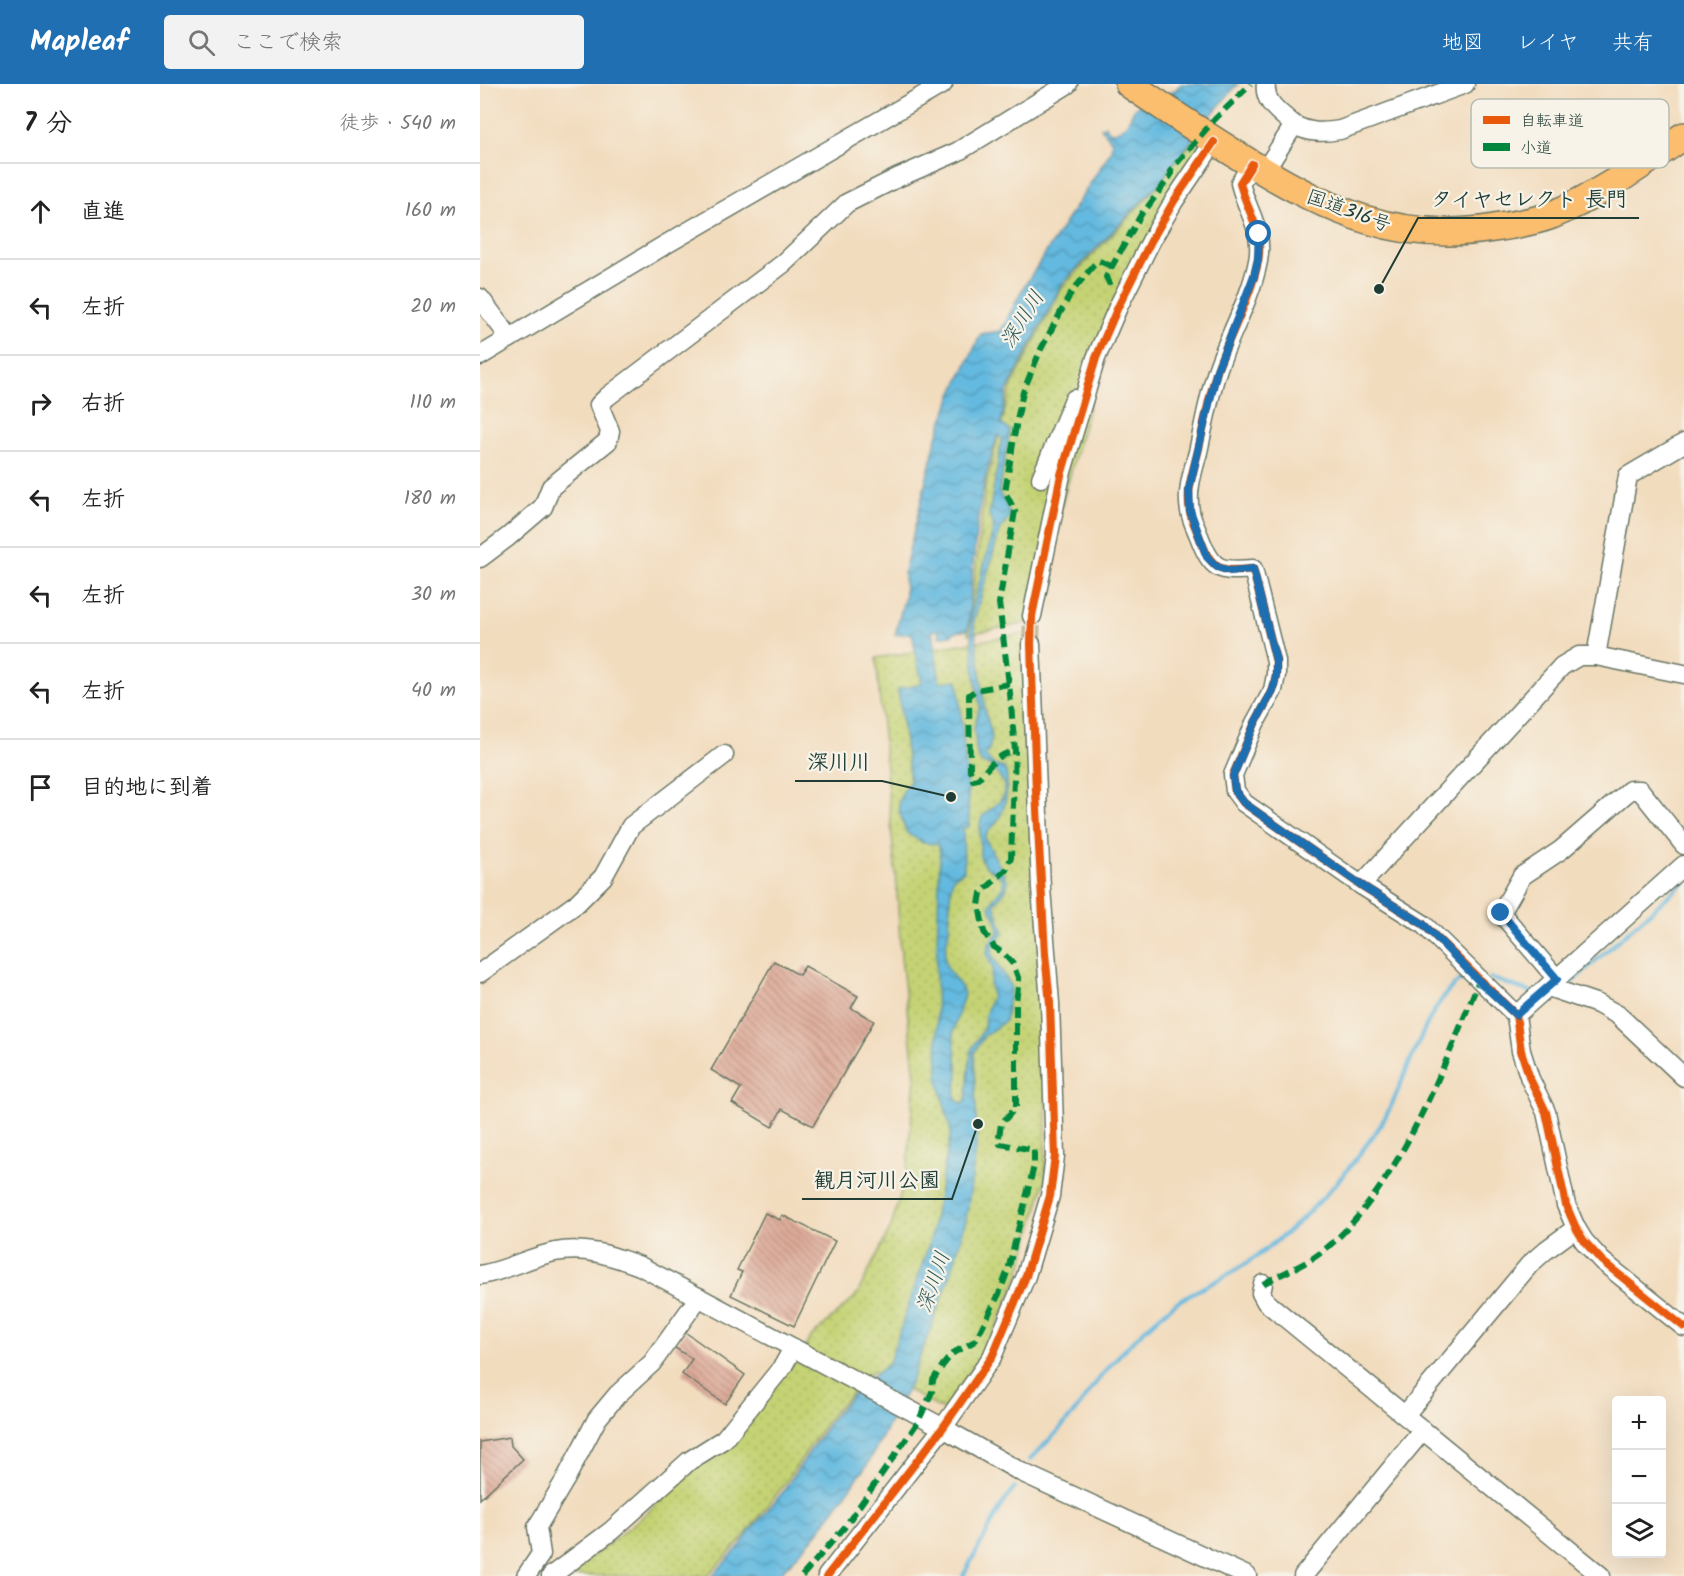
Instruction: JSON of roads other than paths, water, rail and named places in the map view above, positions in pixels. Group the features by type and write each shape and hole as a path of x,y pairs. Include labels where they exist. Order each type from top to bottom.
{"highway":[{"name":"国道316号","path":"1129,84 1210,139 1307,196 1380,224 1409,230 1449,233 1481,231 1550,216 1606,188 1636,168"},
{"name":"国道316号","path":"1669,146 1684,136"}],"street":[{"path":"480,356 663,246 943,84"},
{"path":"480,558 543,507 551,488 608,441 610,431 599,405 784,263 847,203 957,152 1068,84"},
{"path":"1266,84 1266,95 1272,106 1306,131 1324,133 1340,130 1465,84"},
{"path":"1294,124 1258,168 1240,183 1259,234 1258,259 1254,276 1217,370 1189,489 1190,511 1207,557 1217,567 1230,571 1253,569 1276,661 1273,690 1255,723 1233,776 1235,791 1244,803 1361,885 1423,924 1516,1015 1521,1051 1530,1078 1546,1112 1566,1205 1576,1228 1602,1261 1684,1328"},
{"path":"1032,616 1061,475 1092,373 1118,307 1151,241 1210,139"},
{"path":"480,298 510,338"},
{"path":"1041,478 1081,383 1086,376 1092,373"},
{"path":"1596,656 1628,476 1684,443"},
{"path":"827,1576 992,1357 1026,1276 1050,1196 1055,1156 1050,1003 1040,877 1031,644"},
{"path":"1361,885 1562,666 1580,656 1596,656 1684,674"},
{"path":"480,973 576,904 603,877 631,826 724,755"},
{"path":"1684,845 1640,790 1630,790 1561,850 1522,876 1501,913 1554,981 1554,989 1599,1004 1618,1015 1684,1077"},
{"path":"1516,1015 1684,865"},
{"path":"1405,1414 1529,1265 1576,1228"},
{"path":"480,1275 554,1252 585,1250 611,1255 640,1266 1021,1472 1247,1576"},
{"path":"1263,1284 1261,1293 1266,1302 1601,1576"},
{"path":"526,1576 541,1554 537,1527 597,1419 617,1395 652,1363 699,1297"},
{"path":"551,1576 611,1532 689,1461 724,1439 795,1349"},
{"path":"1303,1576 1423,1430"}],"water":[{"path":"1181,84 1238,84 1163,179 1062,284 1007,391 1001,424 1010,430 999,492 1010,516 1000,530 974,621 985,710 992,736 985,756 994,765 1004,768 1007,777 1003,810 985,838 1008,882 1006,890 994,904 1004,932 992,948 993,957 1011,986 1005,1021 984,1036 974,1053 977,1141 966,1220 952,1271 910,1384 867,1465 815,1536 778,1576 712,1576 741,1545 783,1492 832,1418 857,1390 889,1363 930,1241 951,1132 938,1079 936,975 940,851 937,844 923,843 907,833 900,812 899,801 910,781 898,689 922,684 912,633 895,635 905,596 904,572 936,440 952,395 981,334 1001,331 1022,290 1111,151 1112,141 1101,128 1105,125 1110,132 1120,130 1129,120 1135,107 1174,91","holes":["998,435 1002,438 989,515 994,527 971,614 971,630 980,706 974,727 977,755 981,762 992,767 1004,783 1004,795 982,817 980,856 984,865 1003,879 1003,887 990,906 999,931 989,944 987,953 993,969 990,983 992,996 985,1016 984,1028 971,1050 966,1101 962,1104 955,1098 958,1073 953,1033 964,994 949,971 945,958 951,884 953,878 964,871 963,828 969,827 968,791 958,680 940,682 932,631 939,630 939,637 968,630 974,556 984,482"]}],"waterway":[{"path":"1566,987 1684,882"},
{"path":"1030,1460 1068,1420 1110,1365 1150,1325 1176,1303 1232,1273 1277,1241 1325,1196 1354,1162 1384,1119 1431,1016 1455,984 1468,976"},
{"path":"1490,978 1534,993"},
{"path":"963,1576 1002,1505 1015,1487"}],"tunnel":[{"path":"1031,644 1032,616"}],"place":[{"name":"タイヤセレクト 長門","path":"1379,289"},
{"name":"深川川","path":"951,797"},
{"name":"観月河川公園","path":"978,1124"}]}
